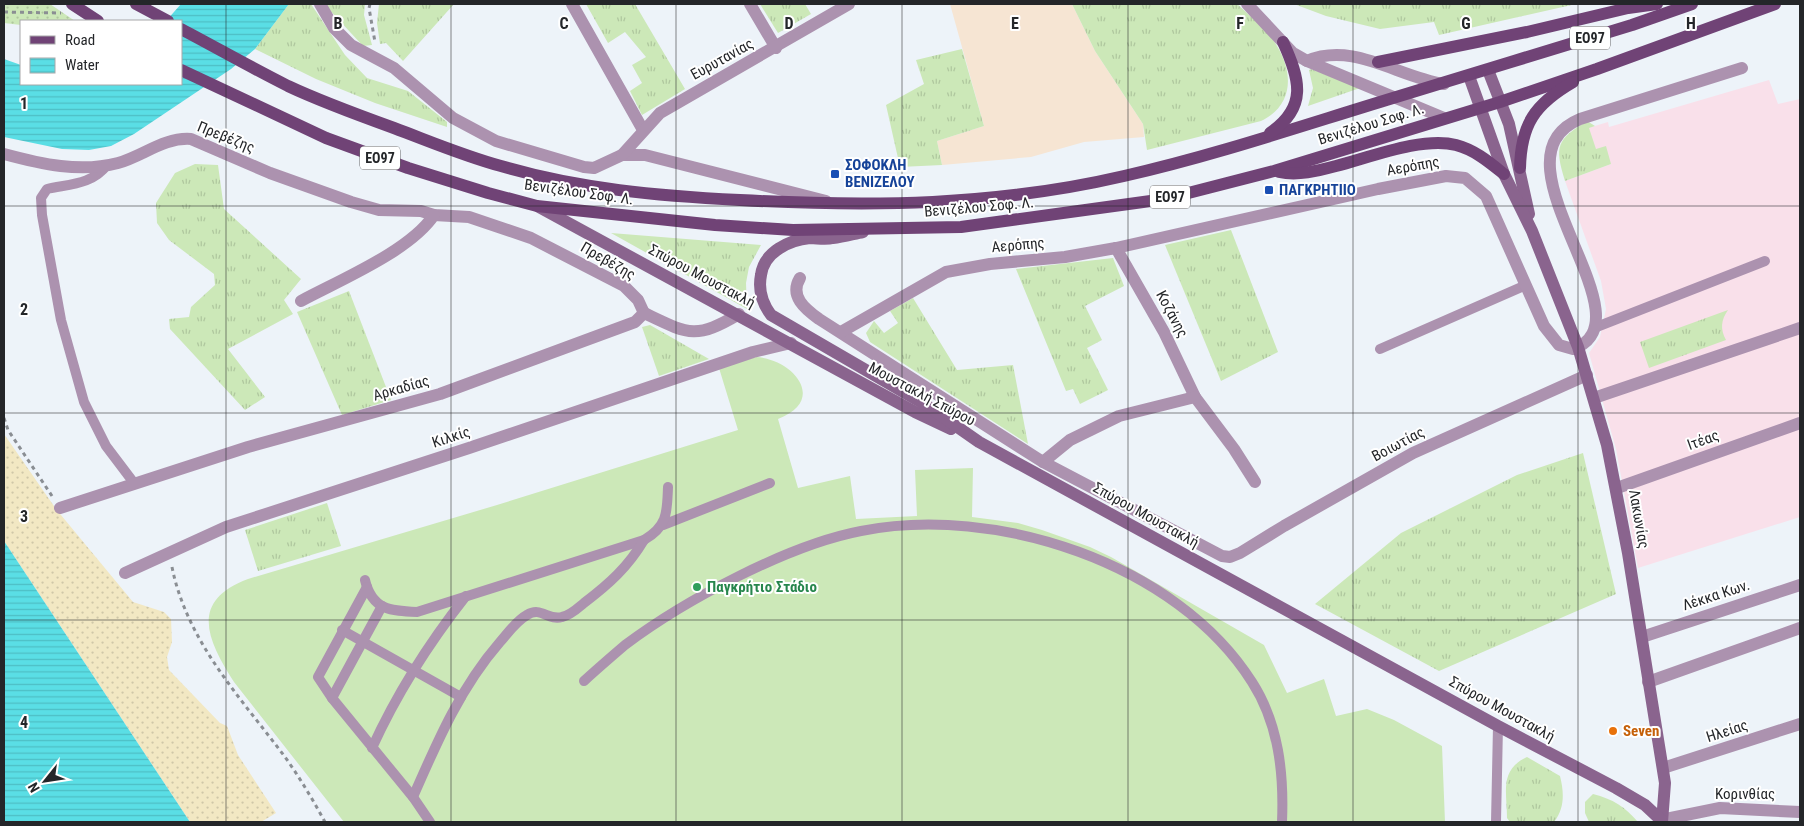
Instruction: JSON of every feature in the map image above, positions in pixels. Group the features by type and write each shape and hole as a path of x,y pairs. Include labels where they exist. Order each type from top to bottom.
{"main road":[{"path":"136,4 164,19"},
{"path":"151,4 164,19"},
{"path":"1378,62 1527,32 1628,8 1657,4"},
{"name":"Βενιζέλου Σοφ. Λ.","path":"182,30 251,67 339,108 498,166 578,185 654,194 844,206 926,204 999,198 1122,177 1216,154 1259,141 1632,25 1692,4"},
{"name":"Βενιζέλου Σοφ. Λ.","path":"182,71 229,95 326,138 408,168 488,194 537,206 714,225 793,230 961,227 1165,199 1274,172 1500,102 1775,4"},
{"path":"78,5 97,20"},
{"path":"1259,141 1284,123 1292,113 1297,100 1294,68 1283,42"},
{"path":"1520,168 1523,136 1538,108 1562,88 1597,69"},
{"name":"Λακωνίας","path":"1488,70 1509,124 1520,168 1532,231"},
{"name":"Λακωνίας","path":"1469,76 1504,174 1532,231 1578,347 1594,398 1617,488 1642,637 1663,768 1665,796 1662,821"},
{"path":"1274,172 1287,174 1310,172 1412,146 1440,143 1453,144 1482,156 1504,174"},
{"name":"Σπύρου Μουστακλή","path":"537,206 851,375"},
{"name":"Σπύρου Μουστακλή","path":"872,230 831,239 811,238 785,244 768,258 762,268 760,290 763,302 775,318 926,405 979,442 1498,726 1616,788 1645,805 1662,821"},
{"name":"Μουστακλή Σπύρου","path":"851,375 915,412 979,442"}],"street":[{"path":"572,4 643,130"},
{"path":"750,4 776,48"},
{"name":"Ευρυτανίας","path":"622,155 660,113 776,48 849,4"},
{"path":"1247,4 1283,42 1307,61 1444,118"},
{"path":"321,6 334,28 350,45 362,53 394,68 453,118 496,141 584,167 594,168 622,155 645,155 681,162 844,206"},
{"path":"1307,61 1330,54 1378,62 1424,80 1445,84"},
{"path":"1578,347 1585,342 1594,328 1596,313 1592,293 1551,186 1550,160 1556,138 1564,128 1580,119 1742,68"},
{"name":"Πρεβέζης","path":"4,154 66,167 107,165 138,156 177,138 191,139 270,173 351,202 379,210 421,211 434,216 469,217 531,238 624,286 638,300 644,313"},
{"name":"Αερόπης","path":"841,332 946,272 990,264 1065,257 1116,248 1425,179 1458,176 1472,183 1486,196 1542,321 1551,336 1566,348 1578,347"},
{"path":"302,301 410,241 427,226 434,216"},
{"name":"Κοζάνης","path":"1116,248 1164,332 1195,397 1234,449 1255,482"},
{"name":"Σπύρου Μουστακλή","path":"800,278 795,290 800,302 809,312 1043,462 1213,553 1230,557"},
{"path":"644,313 689,332 714,329 739,314"},
{"name":"Αρκαδίας","path":"60,508 248,446 440,394 635,322 644,313"},
{"path":"1594,398 1800,328"},
{"name":"Κιλκίς","path":"125,573 226,527 278,509 469,448 753,352 791,343"},
{"name":"Βοιωτίας","path":"1230,557 1413,453 1588,375"},
{"path":"1043,462 1070,440 1119,416 1195,397"},
{"name":"Ιτέας","path":"1617,488 1800,423"},
{"name":"Λέκκα Κων.","path":"1642,637 1800,585"},
{"path":"1648,682 1800,628"},
{"name":"Ηλείας","path":"1663,768 1800,724"},
{"name":"Κορινθίας","path":"1662,821 1720,808 1800,812"}],"lane":[{"path":"107,165 102,172 92,178 74,185 46,189 41,198 42,215 61,320 86,408 106,446 134,483"},
{"path":"1594,328 1765,261"},
{"path":"1380,349 1526,285"},
{"path":"663,525 770,483"},
{"path":"430,822 413,797 332,698 318,677 366,584 382,606 392,611 417,612 644,540 657,533 663,525 667,510 668,487"},
{"path":"584,681 626,645 693,602 786,554 859,531 903,524 979,526 1013,532 1053,542 1098,560 1144,583 1186,610 1208,629 1236,659 1253,683 1271,722 1281,760 1282,822"},
{"path":"413,797 461,697 490,653 525,616 533,611 540,611 551,617 560,618 570,614 616,579 634,559 644,540"},
{"path":"372,748 413,670 466,596"},
{"path":"332,698 382,606"},
{"path":"342,630 461,697"},
{"path":"1496,822 1498,726"}],"path":[{"path":"370,4 369,8 379,60"},
{"path":"4,12 60,14 78,5"},
{"path":"4,418 8,430 60,508"},
{"path":"173,552 170,560 175,585 202,644 225,680 286,759 325,822"}],"shaded area":[{"path":"950,4 1072,4 1095,51 1143,124 1144,137 1084,142 1031,157 942,165 937,141 984,126"},
{"path":"1769,80 1778,104 1800,99 1800,517 1638,568 1616,449 1589,353 1600,337 1606,309 1601,281 1565,181 1611,164 1596,150 1588,128 1608,122 1609,127"}],"green space":[{"path":"4,4 50,4 74,20 20,20 20,25 4,23"},
{"path":"289,4 311,4 345,55 367,78 408,91 447,122 447,127 375,103 316,79 255,49"},
{"path":"324,4 365,4 364,15 372,45 363,46"},
{"path":"379,4 454,4 403,61 386,43 380,44 377,23"},
{"path":"586,4 635,4 685,89 642,115 630,91 642,83 632,65 646,57 625,32 608,43"},
{"path":"760,4 805,4 811,14 778,33"},
{"path":"1072,4 1237,4 1269,34 1283,57 1288,78 1285,98 1272,115 1261,121 1147,150 1143,124 1095,51"},
{"path":"1294,4 1576,4 1439,35 1434,22 1380,29 1326,16"},
{"path":"962,49 984,126 937,141 942,165 900,167 886,105 924,84 916,60"},
{"path":"1311,69 1360,88 1308,106 1313,88 1309,70"},
{"path":"1587,121 1595,126 1589,128 1596,149 1606,146 1611,164 1565,181 1559,151 1561,145 1569,133"},
{"path":"195,164 218,165 224,209 301,279 284,300 293,314 228,349 265,397 245,410 170,329 169,319 189,317 191,307 215,285 214,274 169,240 157,223 156,203 175,173"},
{"path":"1231,230 1278,352 1221,381 1165,245"},
{"path":"611,233 761,245 749,267 746,283 747,309"},
{"path":"1113,258 1124,286 1085,306 1102,340 1087,348 1108,390 1080,404 1073,389 1066,391 1016,269"},
{"path":"349,291 391,400 342,415 297,312"},
{"path":"913,298 957,370 1013,365 1028,444 870,342 866,333 874,321 884,333 898,323 890,311"},
{"path":"1728,310 1722,325 1726,340 1649,368 1640,342"},
{"path":"650,325 709,359 659,376 642,327"},
{"name":"Παγκρήτιο Στάδιο","path":"756,357 770,359 782,365 792,372 800,382 803,392 801,402 793,411 778,419 798,488 850,476 856,519 917,516 915,470 973,468 972,517 1018,523 1090,547 1111,557 1264,645 1287,693 1324,679 1336,716 1367,709 1394,720 1442,746 1445,822 344,822 234,682 224,666 211,637 209,623 211,610 217,598 229,588 248,579 497,505 738,430 719,368"},
{"path":"1583,453 1616,594 1439,671 1315,604 1401,533 1517,475"},
{"path":"327,503 341,546 258,571 245,530"},
{"path":"1527,757 1560,776 1563,800 1558,817 1554,822 1510,822 1507,818 1506,783 1508,775 1518,762"},
{"path":"1593,794 1618,804 1638,822 1589,822 1585,813 1585,802"}],"sand":[{"path":"4,434 56,509 133,602 164,612 171,619 172,642 167,657 169,670 220,723 227,726 238,755 276,813 261,822 190,822 4,541"}],"water":[{"path":"181,4 289,4 255,49 231,69 134,134 111,146 89,150 62,149 4,137 4,59 20,65 20,85 182,85 182,20 167,20"},
{"path":"4,541 190,822 4,822"}],"place":[{"name":"ΣΟΦΟΚΛΗ ΒΕΝΙΖΕΛΟΥ","path":"835,174"},
{"name":"ΠΑΓΚΡΗΤΙΙΟ","path":"1269,190"},
{"name":"Παγκρήτιο Στάδιο","path":"697,587"},
{"name":"Seven","path":"1613,731"}]}
